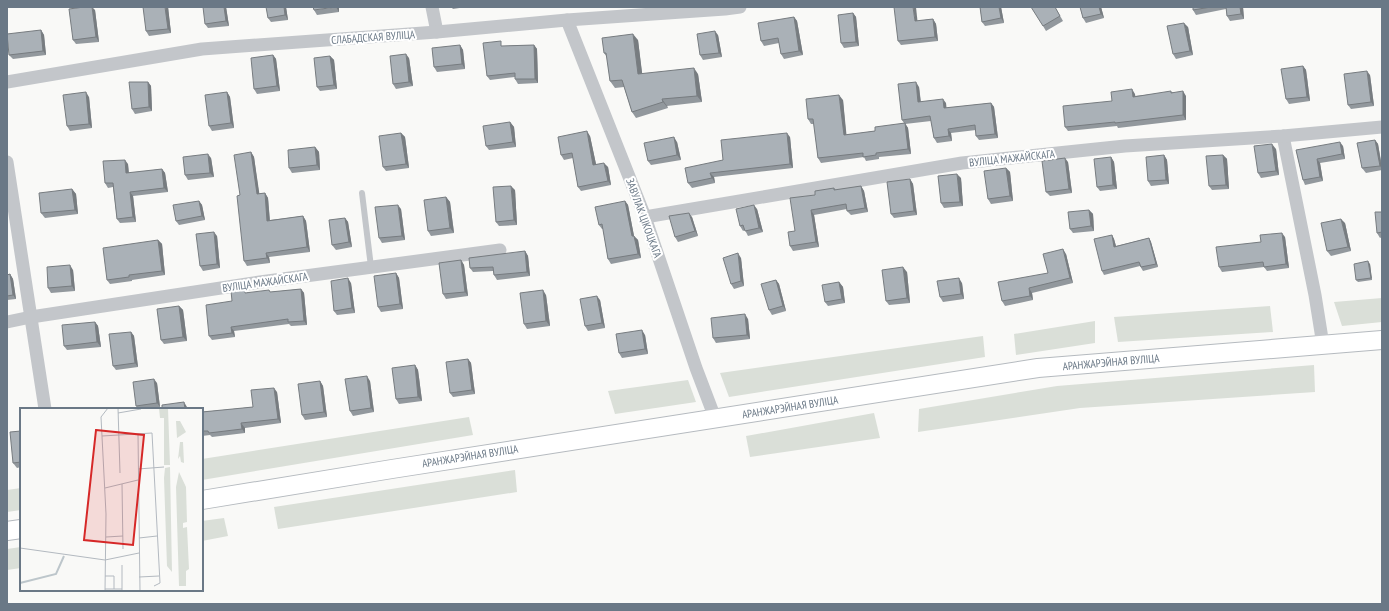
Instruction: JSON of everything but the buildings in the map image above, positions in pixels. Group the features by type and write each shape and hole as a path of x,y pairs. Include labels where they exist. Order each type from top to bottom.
{"main road":[{"name":"АРАНЖАРЭЙНАЯ ВУЛІЦА","path":"203,500 1038,368 1382,340"},
{"path":"7,531 20,529"}],"street":[{"path":"432,7 437,32"},
{"name":"СЛАБАДСКАЯ ВУЛІЦА","path":"7,82 202,49 437,32 567,20 740,7"},
{"name":"ЗАВУЛАК ЦІКОЦКАГА","path":"567,20 645,217 696,368 715,418"},
{"name":"ВУЛІЦА МАЖАЙСКАГА","path":"645,217 962,163 1125,146 1283,136 1382,127"},
{"path":"1283,136 1315,294 1322,345"},
{"path":"7,162 45,408"},
{"name":"ВУЛІЦА МАЖАЙСКАГА","path":"7,322 260,282 500,250"}],"lane":[{"path":"362,193 371,267"}],"shaded area":[{"path":"1382,298 1382,322 1342,326 1334,302"},
{"path":"1270,306 1273,332 1118,342 1114,317"},
{"path":"1095,321 1095,343 1016,355 1014,334"},
{"path":"983,336 985,357 729,397 720,373"},
{"path":"1314,365 1315,392 1080,408 918,432 919,409 1057,386"},
{"path":"688,380 696,402 615,414 608,391"},
{"path":"874,413 880,438 750,457 746,436"},
{"path":"469,417 473,435 203,480 203,459"},
{"path":"515,470 517,492 278,529 274,507"},
{"path":"20,488 20,510 7,512 7,490"},
{"path":"224,518 228,536 203,541 203,521"},
{"path":"20,547 20,568 7,570 7,549"}]}
